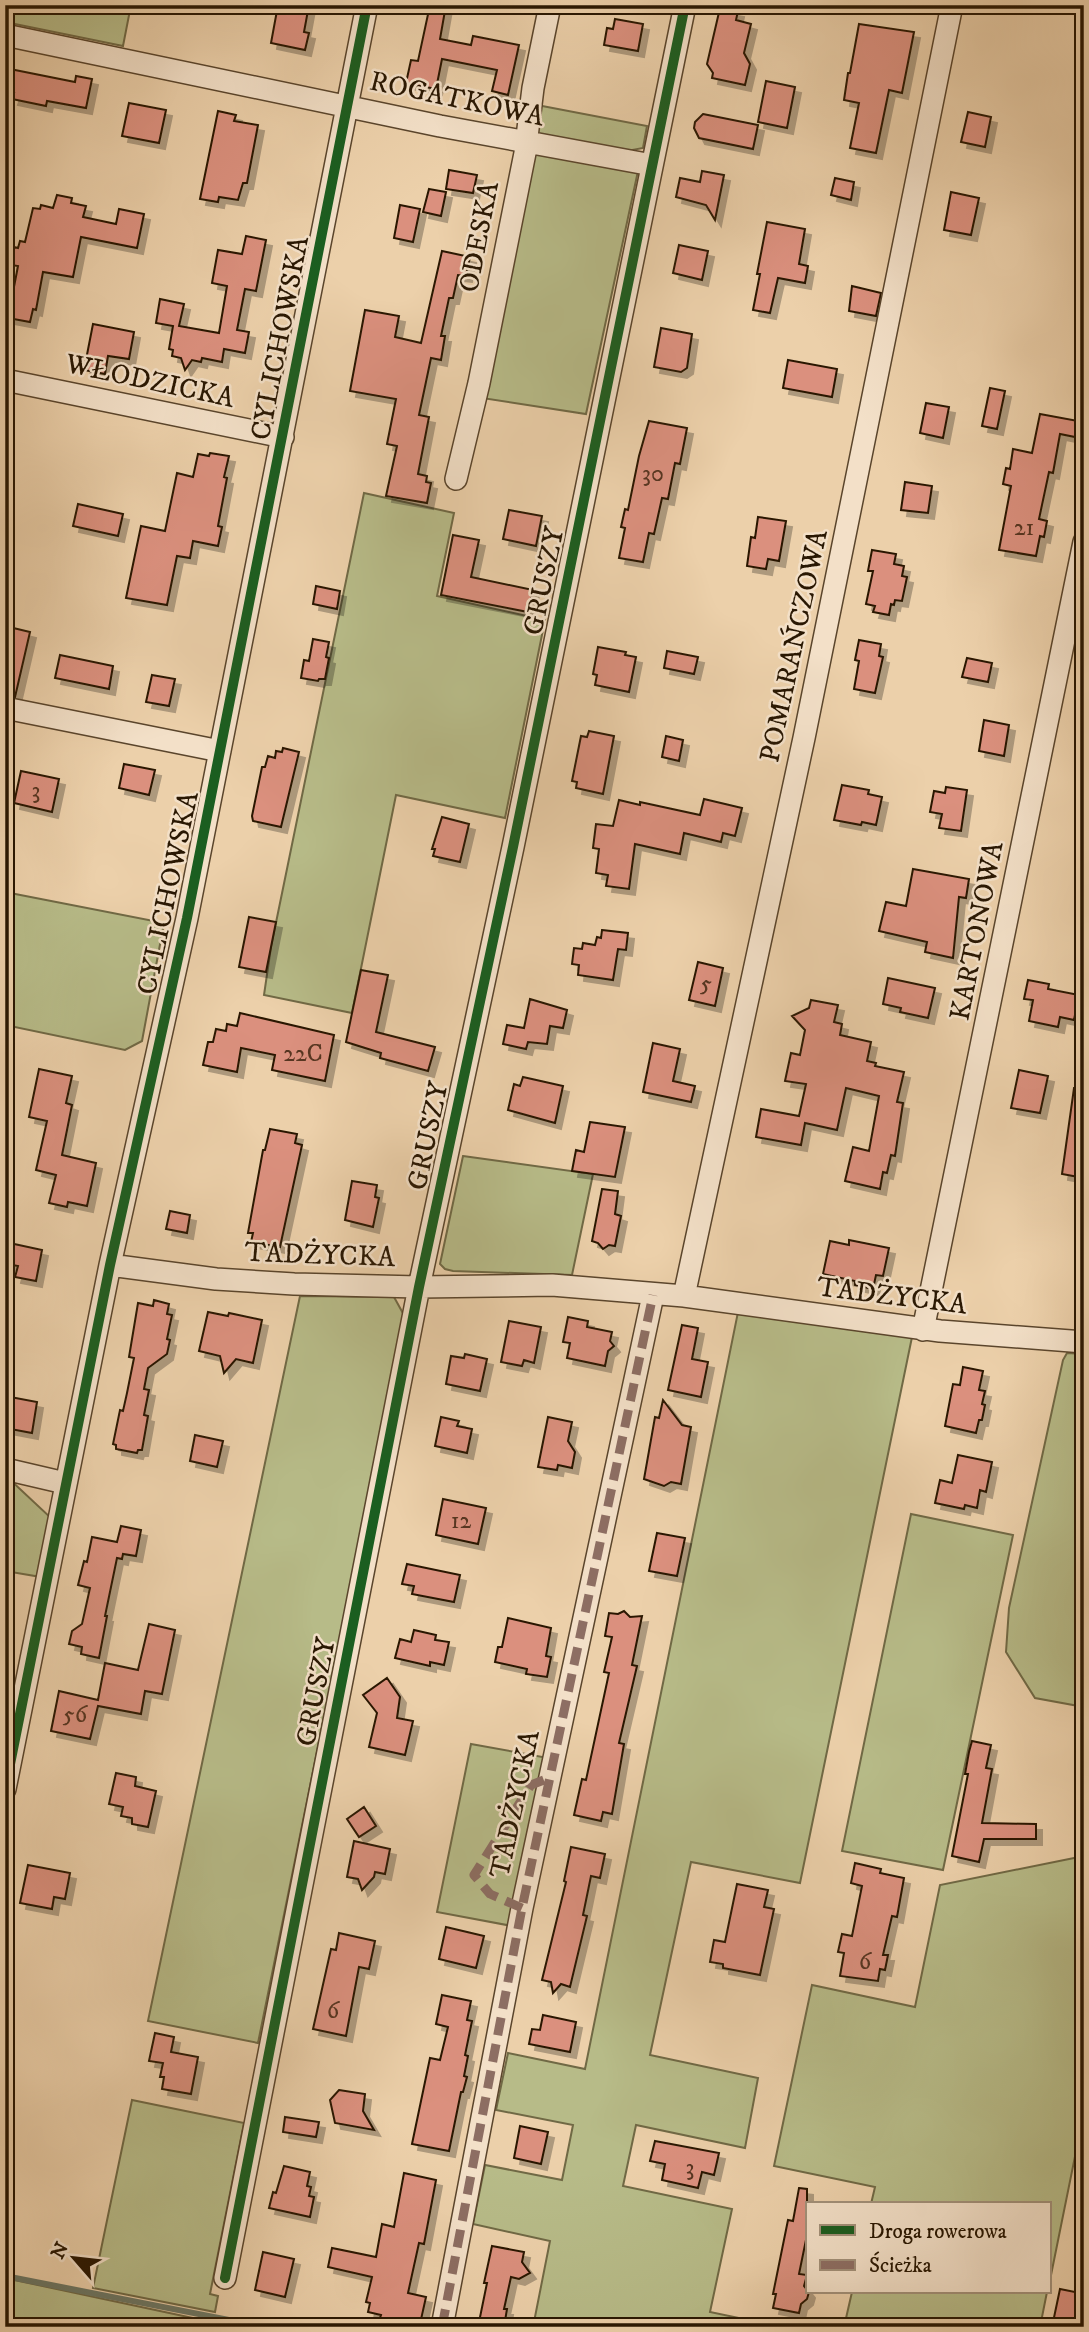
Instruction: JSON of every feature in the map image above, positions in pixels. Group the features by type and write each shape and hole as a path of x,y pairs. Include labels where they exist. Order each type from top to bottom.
{"street":[{"name":"CYLICHOWSKA","path":"5,1789 110,1265 187,918 367,5"},
{"name":"ODESKA","path":"456,479 479,383 550,5"},
{"name":"GRUSZY","path":"225,2278 419,1287 513,847 685,5"},
{"name":"POMARAŃCZOWA","path":"684,1296 818,670 952,5"},
{"name":"ROGATKOWA","path":"5,35 440,126 652,165"},
{"name":"WŁODZICKA","path":"5,380 283,437"},
{"name":"KARTONOWA","path":"923,1330 1084,542"},
{"path":"5,708 220,751"},
{"name":"TADŻYCKA","path":"110,1265 216,1279 294,1284 419,1287 552,1285 684,1296 923,1330 1084,1342"},
{"name":"TADŻYCKA","path":"442,2327 530,1869 653,1294"},
{"path":"5,1469 65,1483"}],"green space":[{"path":"5,5 131,5 123,46 5,22"},
{"path":"537,105 647,126 643,148 622,152 536,135"},
{"path":"534,152 638,171 586,414 482,398"},
{"path":"364,493 454,513 437,596 545,620 505,818 396,795 352,1013 264,995 271,947"},
{"path":"5,892 164,923 142,1041 125,1050 5,1025"},
{"path":"463,1156 593,1174 572,1275 453,1271 440,1264"},
{"path":"300,1296 394,1297 405,1317 258,2043 148,2021"},
{"path":"738,1312 912,1337 800,1883 691,1862 650,2055 758,2078 745,2148 636,2125 623,2186 732,2209 710,2312 782,2327 533,2327 550,2241 473,2224 485,2165 562,2180 573,2125 496,2110 508,2053 585,2069"},
{"path":"1067,1353 1084,1354 1084,1707 1035,1698 1006,1652 1009,1608 1063,1360"},
{"path":"5,1475 51,1518 41,1577 5,1571"},
{"path":"911,1514 1013,1535 943,1870 842,1851"},
{"path":"471,1744 548,1758 512,1926 437,1912"},
{"path":"1084,1856 1084,2112 1050,2280 1050,2202 871,2202 875,2187 774,2166 812,1985 915,2007 940,1885"},
{"path":"132,2100 244,2123 210,2294 218,2296 215,2312 93,2288"},
{"path":"5,2278 235,2327 5,2327"},
{"path":"852,2294 1047,2294 1040,2327 844,2327"}],"building":[{"path":"278,5 309,5 304,32 309,33 305,50 271,43"},
{"path":"430,5 446,5 440,39 471,45 473,36 519,45 508,95 492,91 497,70 442,59 436,89 406,83 411,60 418,61"},
{"path":"720,8 738,11 736,20 751,24 744,53 750,64 745,85 712,78 713,73 707,64"},
{"path":"615,19 643,24 638,51 604,45 607,28 613,29"},
{"path":"859,24 914,32 902,93 889,90 876,153 850,148 859,103 844,100"},
{"path":"5,68 75,82 76,76 92,79 86,108 47,101 46,106 12,99 14,93 5,91"},
{"path":"766,81 795,87 787,128 758,122"},
{"path":"129,103 166,110 159,143 122,136"},
{"path":"218,111 236,115 234,121 258,125 247,183 243,183 238,200 219,197 218,202 200,199"},
{"path":"968,112 991,117 985,147 961,142"},
{"path":"703,114 758,125 753,149 699,138 694,128 695,122"},
{"path":"449,170 477,175 473,193 446,189"},
{"path":"702,171 724,175 715,220 706,205 676,197 680,178 700,182"},
{"path":"835,178 854,182 851,200 831,195"},
{"path":"429,189 446,192 441,216 423,212"},
{"path":"951,192 979,198 971,235 944,230"},
{"path":"57,195 72,198 71,203 86,206 83,217 116,224 119,209 144,214 137,248 81,237 73,277 43,272 36,310 33,309 30,322 8,318 18,266 11,265 14,247 18,248 20,241 25,242 33,208 40,209 41,205 53,208"},
{"path":"400,205 420,209 413,242 394,238"},
{"path":"767,222 805,229 799,264 808,266 805,283 778,278 770,313 753,310"},
{"path":"246,236 266,240 256,291 245,289 237,330 249,332 245,353 224,349 222,362 202,358 201,362 192,360 185,370 181,358 172,356 173,350 169,349 173,326 156,323 160,299 184,304 179,326 219,333 227,286 212,283 218,250 242,254"},
{"path":"679,245 708,251 702,280 673,273"},
{"path":"442,251 470,257 466,276 458,275 453,298 449,298 441,336 445,336 441,360 431,358 419,415 429,417 418,474 427,476 426,482 431,483 427,503 386,496 397,446 387,444 396,399 350,391 365,310 399,316 395,337 421,343"},
{"path":"852,286 881,293 876,316 849,311"},
{"path":"93,324 134,332 129,359 108,356 105,374 84,370"},
{"path":"661,328 692,334 687,368 681,372 654,367"},
{"path":"788,360 837,369 832,397 783,388"},
{"path":"990,388 1005,391 997,429 982,426"},
{"path":"926,403 949,407 943,438 920,433"},
{"path":"1040,414 1078,421 1075,437 1060,434 1053,473 1049,472 1039,519 1047,521 1044,537 1040,536 1036,556 999,550 1011,486 1003,484 1006,468 1010,469 1013,449 1032,453"},
{"path":"649,421 687,428 680,464 675,463 668,499 662,498 654,534 649,533 643,562 619,558 625,528 621,527 625,509 628,510"},
{"path":"210,453 229,456 218,526 222,527 218,546 193,541 190,558 177,556 167,605 126,598 141,526 165,531 177,473 193,477 198,454 209,456"},
{"path":"905,482 932,486 928,513 901,510"},
{"path":"78,504 123,514 118,536 73,526"},
{"path":"509,510 542,516 536,546 503,539"},
{"path":"758,517 786,521 779,561 768,559 766,569 747,566 751,537 755,538"},
{"path":"453,535 479,540 471,577 533,590 528,612 441,595"},
{"path":"872,550 896,554 894,564 904,566 902,576 907,577 902,601 895,600 894,605 891,604 889,615 873,612 875,606 866,604 873,571 868,571"},
{"path":"316,586 340,591 337,609 313,604"},
{"path":"5,626 30,632 15,697 5,695"},
{"path":"313,639 329,642 325,679 318,681 301,678 304,660 309,661"},
{"path":"859,640 881,644 879,656 883,657 875,693 854,689 859,661 855,660"},
{"path":"598,647 626,652 625,655 636,657 629,692 595,685 597,675 593,674"},
{"path":"667,651 698,657 694,674 664,668"},
{"path":"60,655 113,666 109,689 55,678"},
{"path":"967,658 992,663 988,682 962,677"},
{"path":"152,675 175,679 169,706 146,702"},
{"path":"984,720 1009,725 1004,756 979,751"},
{"path":"589,731 614,736 603,794 576,788 577,782 572,781 581,736 587,737"},
{"path":"666,736 683,740 679,761 662,757"},
{"path":"283,748 299,752 281,827 253,821 252,816 262,767 265,767 268,756 275,758 276,751 282,752"},
{"path":"124,764 155,770 149,795 119,788"},
{"path":"21,771 59,779 52,812 14,803"},
{"path":"842,785 869,790 868,794 882,797 876,825 834,820"},
{"path":"946,787 967,790 961,831 939,828 942,814 930,812 934,791 945,793"},
{"path":"704,799 742,808 735,836 723,833 721,842 684,833 680,854 635,844 629,889 606,886 608,875 596,873 599,849 593,848 596,824 613,826 619,800 700,815"},
{"path":"442,817 469,824 460,862 433,856 435,849 432,849"},
{"path":"913,869 969,879 966,898 959,897 953,958 925,952 927,942 879,931 886,902 906,906"},
{"path":"249,917 276,922 266,972 239,967"},
{"path":"602,930 628,933 626,950 618,949 613,980 578,975 579,965 572,964 574,948 582,949 583,943 595,945 597,937 601,938"},
{"path":"698,962 723,968 715,1006 689,1000"},
{"path":"361,970 388,975 376,1032 435,1047 428,1071 380,1058 381,1053 346,1042"},
{"path":"888,978 935,988 928,1018 900,1012 901,1008 883,1004"},
{"path":"1028,980 1049,984 1048,989 1079,995 1074,1020 1060,1017 1058,1027 1029,1021 1033,1000 1024,999"},
{"path":"530,999 567,1010 563,1028 550,1026 547,1044 528,1042 526,1049 503,1044 507,1025 524,1028"},
{"path":"811,1000 838,1005 834,1022 842,1024 840,1035 871,1042 867,1061 876,1063 875,1066 904,1072 897,1102 903,1103 895,1156 891,1155 887,1173 883,1172 880,1189 845,1181 853,1147 869,1151 879,1096 846,1088 837,1130 805,1123 801,1145 756,1137 761,1109 799,1116 806,1084 785,1081 791,1053 800,1055 805,1030 792,1016 809,1008"},
{"path":"240,1013 334,1035 325,1081 272,1070 275,1055 241,1048 237,1072 203,1065 208,1042 213,1042 216,1029 226,1031 227,1024 237,1026"},
{"path":"653,1043 680,1049 673,1081 695,1086 691,1102 643,1092"},
{"path":"39,1069 72,1076 66,1103 72,1105 62,1155 96,1163 87,1206 68,1202 67,1207 49,1203 56,1175 36,1170 47,1121 29,1117"},
{"path":"1019,1070 1048,1076 1040,1113 1011,1108"},
{"path":"523,1077 563,1086 555,1123 508,1110 514,1084 520,1086"},
{"path":"1074,1088 1084,1089 1084,1178 1062,1174"},
{"path":"590,1122 625,1127 615,1177 572,1171 576,1150 584,1152"},
{"path":"270,1129 297,1134 295,1143 302,1145 280,1247 251,1242 253,1233 248,1233 263,1150"},
{"path":"352,1181 377,1185 375,1197 379,1198 373,1227 345,1220"},
{"path":"602,1189 618,1191 615,1214 621,1216 615,1246 609,1245 603,1249 592,1241"},
{"path":"170,1211 190,1215 187,1233 166,1229"},
{"path":"849,1240 889,1248 883,1276 876,1275 873,1289 855,1285 855,1281 823,1274 830,1241 849,1245"},
{"path":"5,1242 42,1250 36,1281 15,1277 18,1266 7,1264"},
{"path":"154,1300 169,1304 167,1314 172,1315 167,1339 170,1340 167,1354 148,1368 144,1389 149,1390 144,1415 148,1416 142,1450 137,1453 116,1449 113,1444 134,1358 129,1357 138,1303 153,1306"},
{"path":"208,1312 262,1320 253,1363 236,1359 224,1373 220,1356 199,1351"},
{"path":"568,1317 588,1321 587,1327 612,1332 610,1341 614,1346 608,1351 605,1366 567,1358 570,1343 563,1342"},
{"path":"509,1321 541,1327 534,1363 524,1360 522,1366 501,1362"},
{"path":"682,1325 698,1328 692,1359 708,1362 701,1397 668,1390"},
{"path":"465,1354 487,1359 480,1391 446,1384 451,1356 464,1358"},
{"path":"963,1367 983,1371 979,1390 985,1391 982,1404 985,1405 976,1433 945,1426 953,1384 960,1385"},
{"path":"5,1396 37,1402 32,1433 5,1428"},
{"path":"663,1400 682,1425 691,1427 681,1484 671,1482 664,1486 644,1479 655,1417 659,1418"},
{"path":"441,1417 459,1421 457,1426 472,1429 467,1453 435,1446"},
{"path":"548,1417 572,1422 568,1441 575,1452 572,1468 558,1465 557,1470 538,1467"},
{"path":"195,1435 223,1441 217,1467 190,1461"},
{"path":"958,1455 992,1462 986,1492 980,1490 977,1508 965,1505 964,1509 935,1503 940,1480 952,1483"},
{"path":"443,1499 486,1508 478,1544 436,1535"},
{"path":"121,1526 141,1530 136,1556 123,1554 122,1559 117,1558 99,1658 81,1654 82,1647 69,1644 72,1631 82,1624 90,1588 78,1585 84,1561 87,1562 92,1537 117,1542"},
{"path":"657,1533 685,1538 677,1576 649,1571"},
{"path":"407,1564 460,1575 454,1602 412,1594 414,1586 402,1584"},
{"path":"624,1611 630,1617 642,1616 632,1665 637,1666 619,1743 624,1744 612,1814 603,1812 601,1821 574,1815 582,1779 586,1780 609,1673 604,1672 612,1637 605,1636 609,1613 618,1614"},
{"path":"508,1618 551,1628 546,1656 551,1657 547,1677 526,1674 527,1669 495,1662 498,1647 502,1647"},
{"path":"149,1624 175,1630 162,1694 145,1691 141,1714 98,1706 90,1739 51,1731 59,1691 98,1700 105,1663 138,1670"},
{"path":"414,1630 436,1635 435,1640 449,1642 444,1665 430,1662 430,1666 395,1658 400,1639 411,1642"},
{"path":"387,1678 400,1697 397,1718 413,1721 405,1755 369,1747 377,1713 363,1695"},
{"path":"972,1741 991,1745 986,1768 992,1769 982,1823 1036,1824 1036,1839 984,1839 979,1862 952,1856"},
{"path":"116,1773 136,1777 135,1786 156,1791 148,1827 132,1824 132,1818 121,1816 123,1807 109,1804"},
{"path":"364,1807 376,1826 359,1837 347,1819"},
{"path":"354,1841 390,1849 385,1874 375,1872 374,1877 362,1890 358,1879 347,1877"},
{"path":"571,1847 605,1854 600,1878 591,1876 583,1915 587,1916 570,1987 561,1984 553,1993 551,1982 542,1980 566,1882 564,1881"},
{"path":"855,1863 881,1869 880,1873 904,1878 897,1917 892,1916 883,1955 888,1955 885,1970 880,1969 878,1981 840,1976 844,1953 838,1952 842,1934 852,1936 862,1886 851,1883"},
{"path":"28,1865 70,1873 65,1899 54,1897 52,1909 20,1903"},
{"path":"737,1884 768,1890 764,1907 774,1909 760,1975 723,1968 723,1964 710,1962 714,1940 725,1942"},
{"path":"446,1927 484,1936 476,1968 439,1959"},
{"path":"339,1933 375,1941 369,1969 359,1967 346,2036 313,2029 331,1949 336,1950"},
{"path":"442,1995 471,2001 467,2020 472,2021 465,2055 468,2056 464,2076 467,2077 461,2092 449,2151 412,2144 430,2058 440,2060 448,2027 436,2024"},
{"path":"543,2015 576,2022 570,2052 529,2044 532,2029 540,2030"},
{"path":"155,2033 174,2037 171,2052 198,2057 191,2094 162,2089 164,2077 160,2077 163,2063 149,2061"},
{"path":"339,2090 365,2094 363,2111 374,2130 335,2123 330,2100"},
{"path":"285,2117 319,2122 316,2137 283,2132"},
{"path":"520,2126 548,2132 541,2164 514,2158"},
{"path":"655,2141 719,2153 714,2175 702,2172 698,2188 662,2180 665,2164 650,2161"},
{"path":"284,2166 310,2172 307,2186 311,2187 309,2196 314,2197 310,2217 269,2208"},
{"path":"404,2173 436,2180 424,2244 419,2243 408,2293 426,2297 420,2324 380,2318 381,2315 368,2312 370,2303 366,2302 372,2277 328,2267 332,2248 376,2257 382,2224 394,2227"},
{"path":"799,2188 807,2189 806,2240 799,2274 806,2275 804,2286 806,2294 808,2294 801,2304 799,2313 773,2308 776,2294 773,2294 788,2220 793,2221"},
{"path":"492,2246 524,2252 522,2262 530,2273 519,2279 511,2277 504,2309 507,2309 504,2327 478,2327 487,2283 484,2283"},
{"path":"263,2252 294,2259 285,2297 255,2290"},
{"path":"1060,2289 1080,2293 1076,2313 1084,2315 1084,2327 1052,2327"}],"waterway":[{"path":"5,2276 265,2327"}],"marked path":[{"path":"442,2327 522,1908 653,1295"},
{"path":"522,1908 490,1894 474,1875 531,1785 549,1778"}],"cycle path":[{"path":"5,1789 110,1265 187,918 367,5"},
{"path":"225,2278 419,1287 513,847 685,5"}]}
